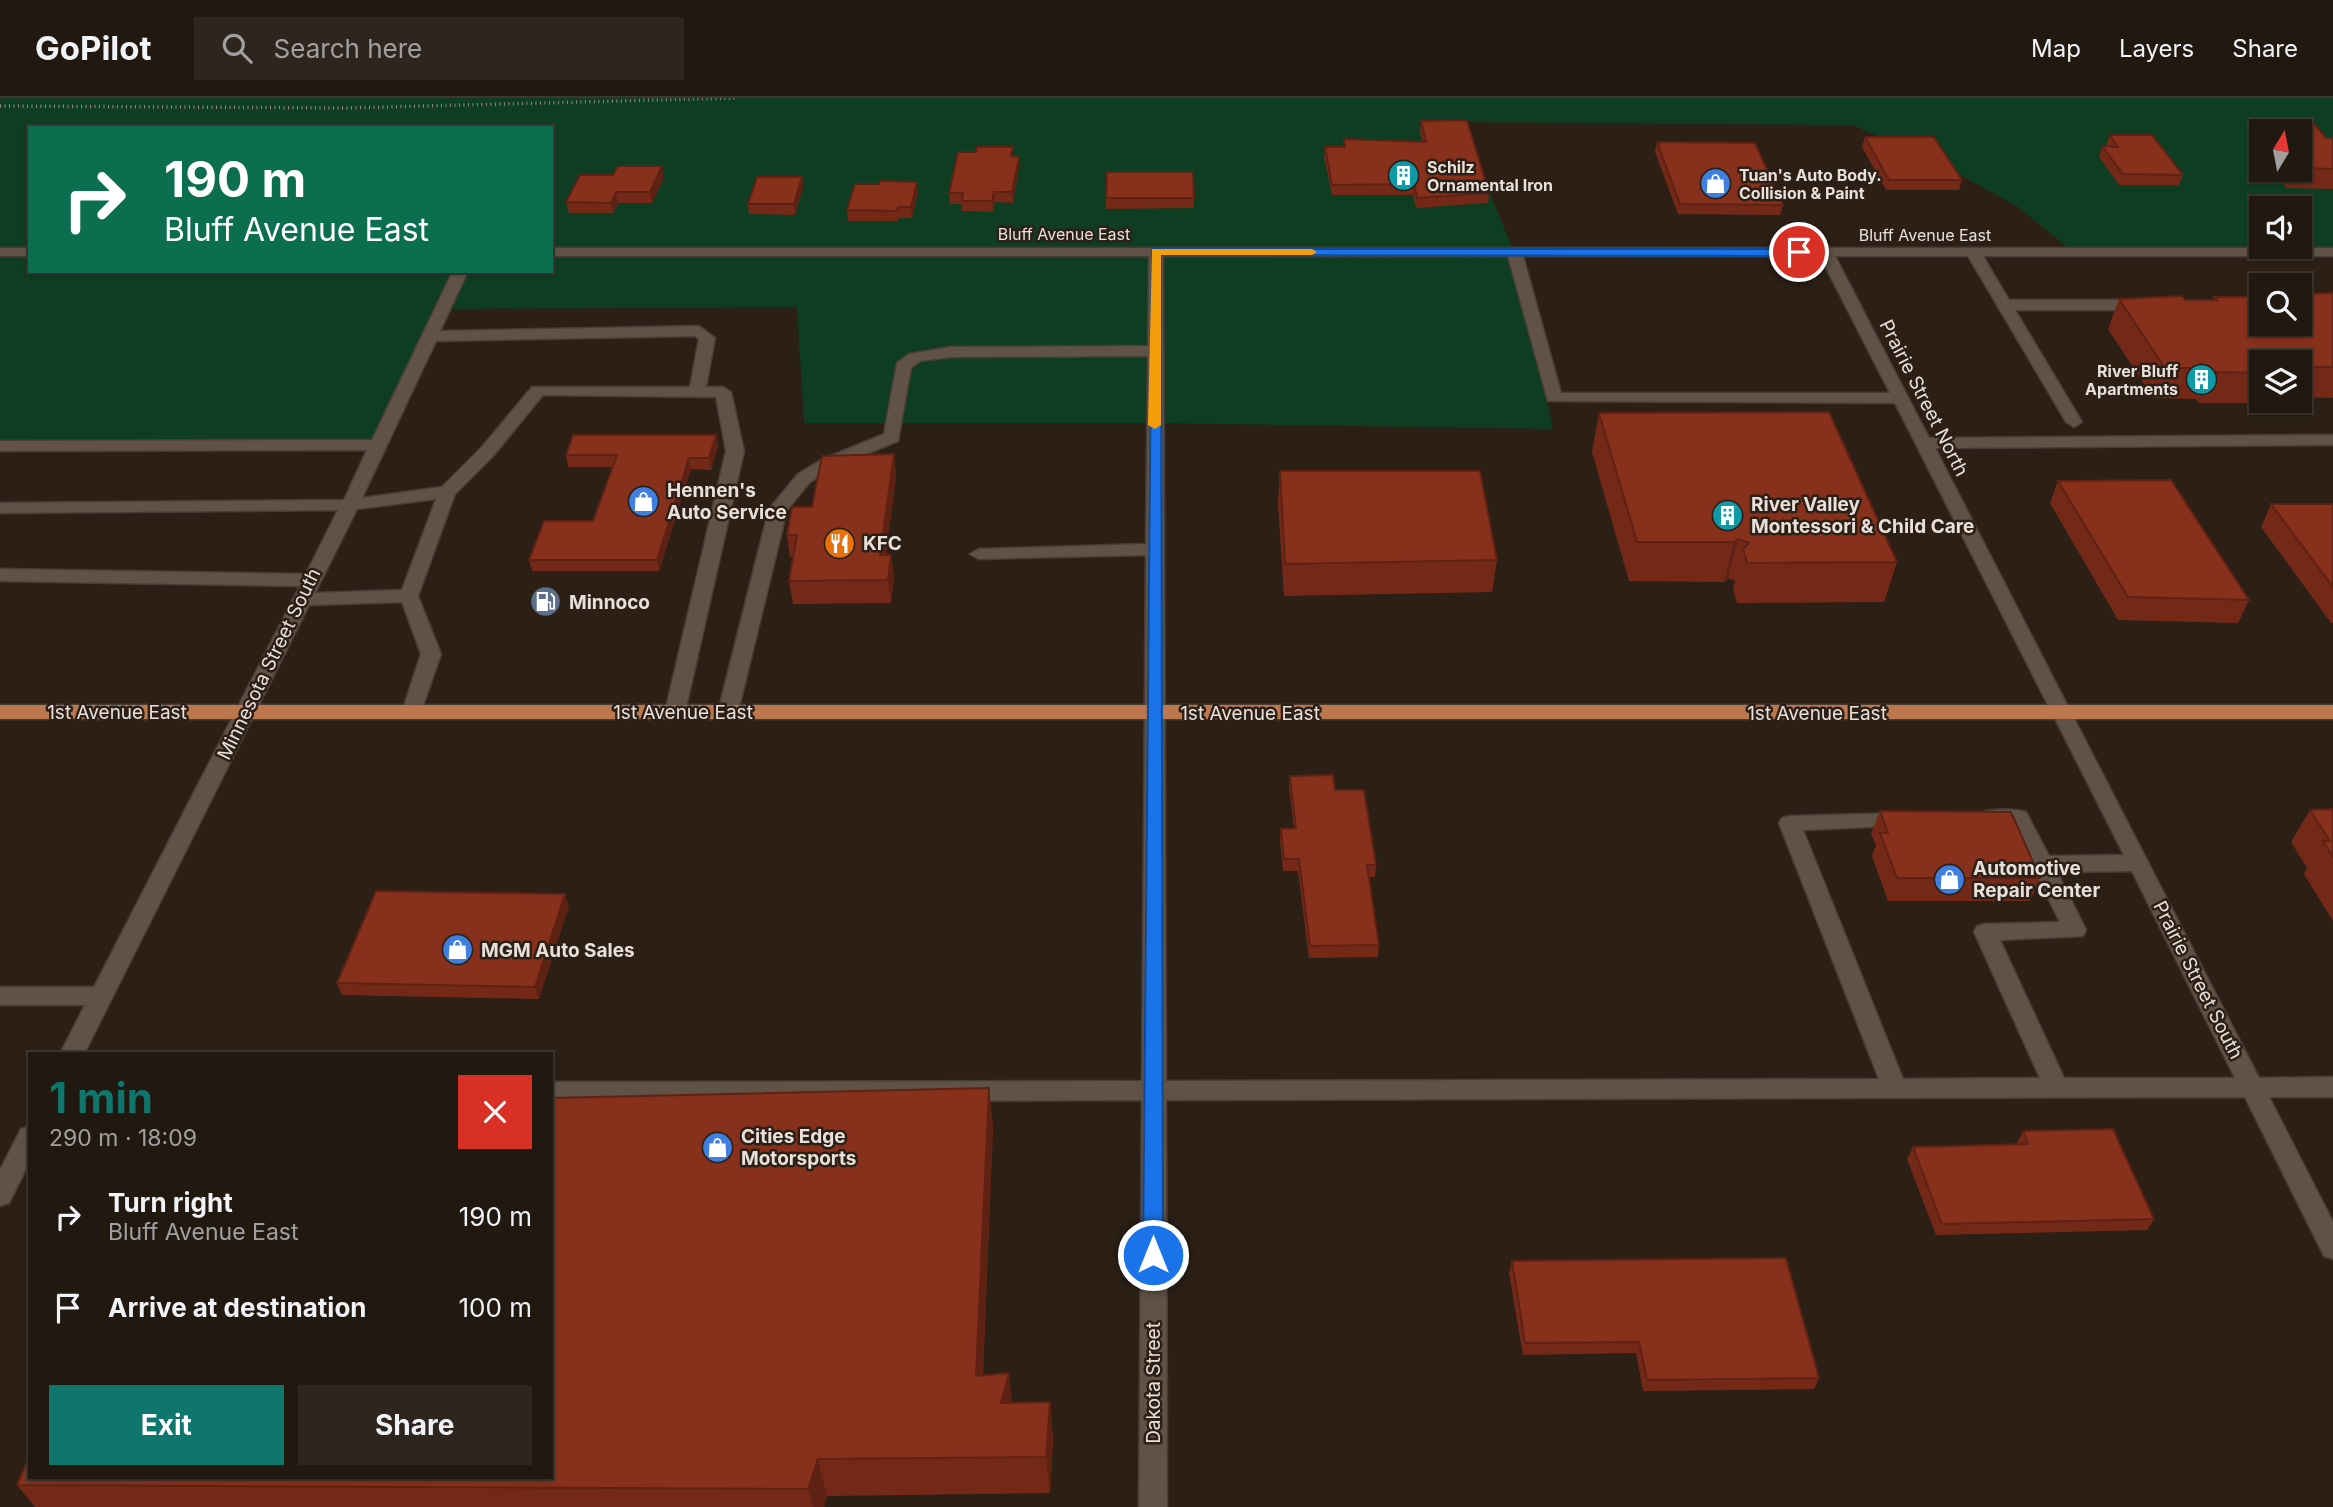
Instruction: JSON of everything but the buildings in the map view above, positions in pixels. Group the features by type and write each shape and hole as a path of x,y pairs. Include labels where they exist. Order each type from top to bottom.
{"main road":[{"name":"1st Avenue East","path":"0,712 2333,712"}],"street":[{"path":"0,252 28,252"},
{"name":"Bluff Avenue East","path":"553,252 2333,252"},
{"name":"Dakota Street","path":"1153,1507 1156,252"},
{"path":"1514,252 1554,398 1900,398"},
{"name":"Prairie Street North","path":"1825,252 2063,713"},
{"path":"1973,252 2074,422"},
{"name":"Minnesota Street South","path":"73,1052 350,505 460,273"},
{"path":"2004,305 2166,305"},
{"path":"429,336 699,331 707,338 696,392"},
{"path":"728,712 778,509 804,478 827,464 892,437 903,366 915,357 951,352 1155,351"},
{"path":"412,712 431,654 409,596 447,492 488,451 538,390 723,392 735,451 675,712"},
{"path":"1923,443 2333,440"},
{"path":"0,446 379,444"},
{"path":"0,508 350,505 447,492"},
{"path":"979,554 1154,549"},
{"path":"0,575 310,580"},
{"path":"301,599 409,596"},
{"name":"Prairie Street South","path":"2063,713 2333,1248"},
{"path":"1965,819 2019,817 2075,930 1985,932 2056,1087"},
{"path":"1894,1087 1790,823 1925,820"},
{"path":"2042,864 2139,863"},
{"path":"0,996 101,996"},
{"path":"553,1092 1153,1088 2333,1087"},
{"path":"0,1195 28,1140"}],"path":[{"path":"0,106 345,108 736,98"}],"green space":[{"path":"0,98 2333,98 2333,252 2312,252 2312,196 2249,196 2249,252 2073,252 2018,207 1955,172 1853,125 1461,122 1514,252 1553,429 1155,423 804,423 797,307 443,309 379,445 0,446"}],"slow traffic":[{"path":"1155,425 1156,252 1312,252"}],"place":[{"name":"Schilz Ornamental Iron","path":"1404,176"},
{"name":"Tuan's Auto Body. Collision & Paint","path":"1716,184"},
{"name":"River Bluff Apartments","path":"2201,380"},
{"name":"Hennen's Auto Service","path":"644,501"},
{"name":"River Valley Montessori & Child Care","path":"1728,515"},
{"name":"KFC","path":"840,543"},
{"name":"Minnoco","path":"546,602"},
{"name":"Automotive Repair Center","path":"1950,879"},
{"name":"MGM Auto Sales","path":"458,950"},
{"name":"Cities Edge Motorsports","path":"718,1147"}],"route":[{"path":"1153,1255 1156,252 1799,252"}]}
